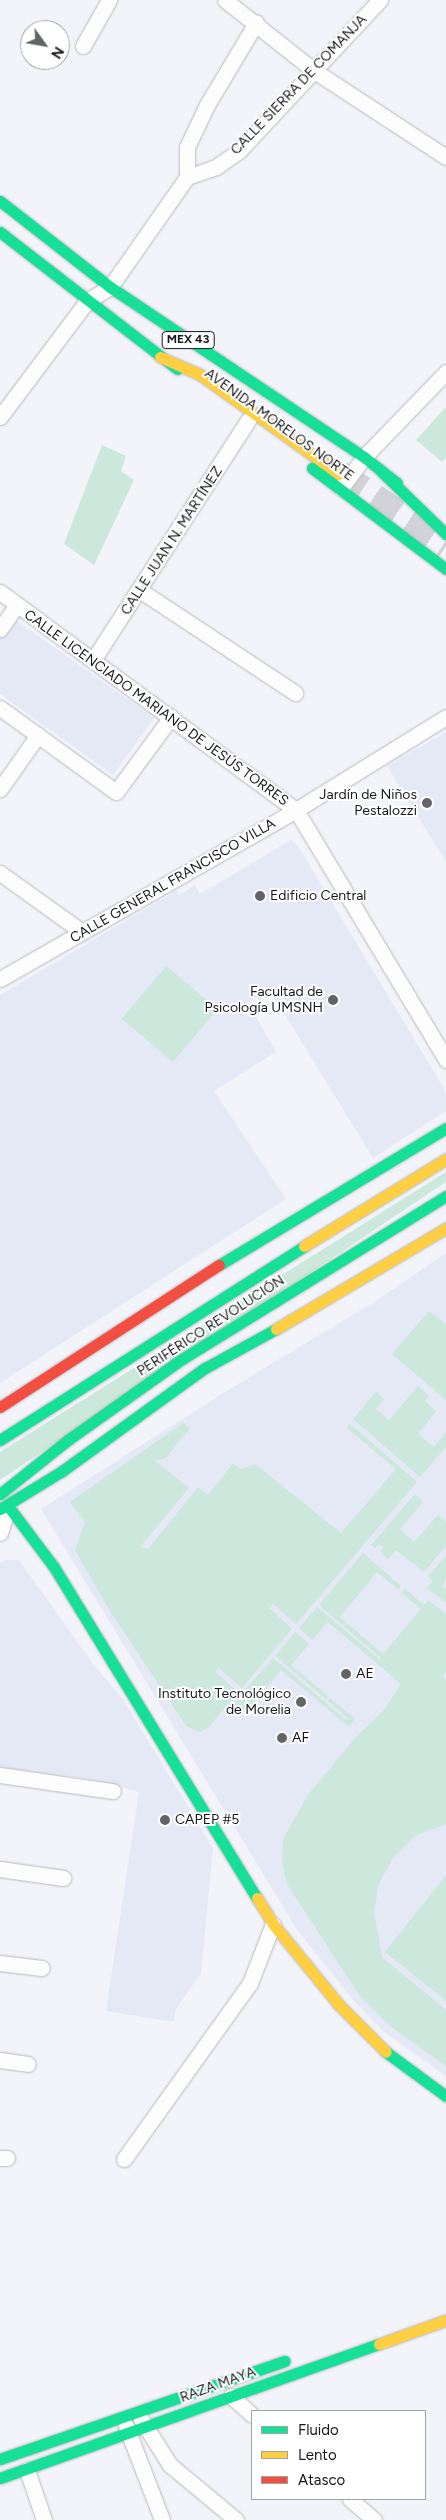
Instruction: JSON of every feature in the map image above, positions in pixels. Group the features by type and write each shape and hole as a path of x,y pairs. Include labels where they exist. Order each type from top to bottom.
{"main road":[{"name":"AVENIDA MORELOS NORTE","path":"0,201 110,287 364,457 446,519"},
{"name":"AVENIDA MORELOS NORTE","path":"0,232 160,357 248,420 340,482 446,569"},
{"name":"MEX 43","path":"160,357 198,374 340,482"},
{"name":"MEX 43","path":"381,471 446,534"},
{"path":"0,1406 224,1262 446,1128"},
{"name":"PERIFÉRICO REVOLUCIÓN","path":"0,1440 216,1300 446,1159"},
{"name":"PERIFÉRICO REVOLUCIÓN","path":"3,1503 70,1439 182,1360 446,1196"},
{"path":"446,1228 327,1300 205,1368 3,1503 54,1567 273,1924 345,2012 384,2050 446,2096"},
{"path":"59,1384 143,1315"},
{"path":"0,1432 44,1396"},
{"name":"RAZA MAYA","path":"0,2478 446,2320"},
{"name":"RAZA MAYA","path":"0,2459 297,2357"}],"street":[{"path":"83,46 109,0"},
{"path":"225,0 313,70 446,157"},
{"name":"CALLE SIERRA DE COMANJA","path":"188,177 216,167 239,151 380,0"},
{"path":"0,417 87,301 110,287 188,177 187,147 206,105 256,23"},
{"path":"340,482 446,372"},
{"name":"CALLE JUAN N. MARTÍNEZ","path":"93,660 141,591 248,420"},
{"path":"141,591 295,693"},
{"name":"CALLE LICENCIADO MARIANO DE JESÚS TORRES","path":"0,592 296,810 446,1060"},
{"path":"0,629 17,605"},
{"path":"0,708 116,792 171,717"},
{"name":"CALLE GENERAL FRANCISCO VILLA","path":"0,979 296,810 446,717"},
{"path":"0,789 38,736"},
{"path":"0,873 82,932"},
{"path":"0,1533 3,1503"},
{"path":"0,1775 113,1791"},
{"path":"0,1869 63,1878"},
{"path":"124,2159 250,1983 273,1924"},
{"path":"0,1963 42,1968"},
{"path":"0,2060 28,2064"},
{"path":"231,2396 251,2414"},
{"path":"131,2414 144,2428 170,2465 236,2520"},
{"path":"131,2414 128,2434 162,2520"},
{"path":"27,2470 44,2520"},
{"path":"351,2500 374,2520"}],"shaded area":[{"path":"14,619 154,718 113,775 0,694 0,639"},
{"name":"Jardín de Niños Pestalozzi","path":"446,732 446,862 387,766"},
{"path":"291,840 298,846 446,1092 446,1111 373,1158 269,989 248,1003 276,1052 214,1091 286,1199 0,1383 0,995 176,891 179,895 195,885 200,894"},
{"name":"Instituto Tecnológico de Morelia","path":"446,1253 446,2076 384,2032 352,1999 296,1928 41,1509 233,1387 376,1301"},
{"path":"5,1560 19,1560 93,1664 123,1699 213,1848 201,1973 176,2009 174,2022 106,2011 139,1792 94,1779 0,1767 0,1563"}],"green space":[{"path":"446,407 446,458 442,462 416,440"},
{"path":"102,445 126,456 121,471 134,480 94,565 64,544"},
{"path":"166,966 217,1009 173,1062 122,1019"},
{"path":"446,1172 446,1182 0,1480 0,1452"},
{"path":"429,1311 446,1324 446,1400 392,1354"},
{"path":"418,1386 429,1396 425,1401 436,1411 418,1434 434,1447 446,1432 446,1447 420,1477 353,1419 376,1392 384,1399 376,1409 389,1420"},
{"path":"183,1423 190,1428 166,1458 155,1461 189,1488 140,1547 148,1549 198,1487 208,1495 233,1463 241,1469 255,1464 341,1533 396,1469 347,1428 350,1424 417,1482 296,1624 273,1604 269,1608 292,1629 242,1688 219,1668 215,1672 238,1692 208,1728 199,1732 186,1726 108,1608 75,1550 85,1522 70,1502"},
{"path":"415,1494 423,1502 400,1529 414,1542 438,1515 446,1522 446,1546 424,1572 396,1550 388,1559 380,1552 384,1547 379,1544 375,1548 371,1545"},
{"path":"363,1553 401,1586 398,1589 377,1572 340,1617 383,1654 421,1609 402,1593 405,1589 424,1605 428,1600 446,1614 446,1672 442,1676 446,1679 446,1824 415,1836 393,1858 379,1883 374,1912 382,1957 446,2010 446,2066 390,2026 359,1995 287,1884 282,1862 283,1839 308,1795 356,1737 384,1710 401,1684 328,1622 312,1640 299,1628 317,1607 379,1659 381,1658 319,1605"},
{"path":"446,1556 446,1580 442,1586 446,1589 446,1603 427,1588 433,1581 428,1576"},
{"path":"295,1632 309,1644 291,1665 328,1696 326,1699 275,1656"},
{"path":"273,1658 346,1720 348,1718 328,1701 330,1698 355,1719 349,1727 281,1670 245,1714 233,1704"},
{"path":"446,1875 446,2001 385,1952"}],"tunnel":[{"path":"339,474 446,546"}],"traffic: fast":[{"path":"0,201 110,287 364,457 397,483"},
{"path":"0,232 177,369"},
{"path":"312,468 446,569"},
{"path":"381,471 446,534"},
{"path":"219,1265 446,1128"},
{"path":"0,1494 69,1439 182,1359 446,1196"},
{"path":"0,1440 304,1246"},
{"path":"0,1509 62,1471 205,1368 276,1329"},
{"path":"8,1506 54,1567 257,1898"},
{"path":"386,2052 446,2096"},
{"path":"0,2478 379,2344"},
{"path":"0,2459 285,2361"}],"traffic: slow":[{"path":"160,357 199,374 339,474"},
{"path":"304,1246 446,1159"},
{"path":"276,1329 446,1228"},
{"path":"257,1898 273,1924 339,2005 386,2052"},
{"path":"379,2344 446,2320"}],"traffic: jam":[{"path":"0,1407 219,1265"}],"place":[{"name":"Jardín de Niños Pestalozzi","path":"427,803"},
{"name":"Edificio Central","path":"260,896"},
{"name":"Facultad de Psicología UMSNH","path":"333,1000"},
{"name":"AE","path":"346,1674"},
{"name":"Instituto Tecnológico de Morelia","path":"301,1702"},
{"name":"AF","path":"282,1738"},
{"name":"CAPEP #5","path":"165,1820"}]}
